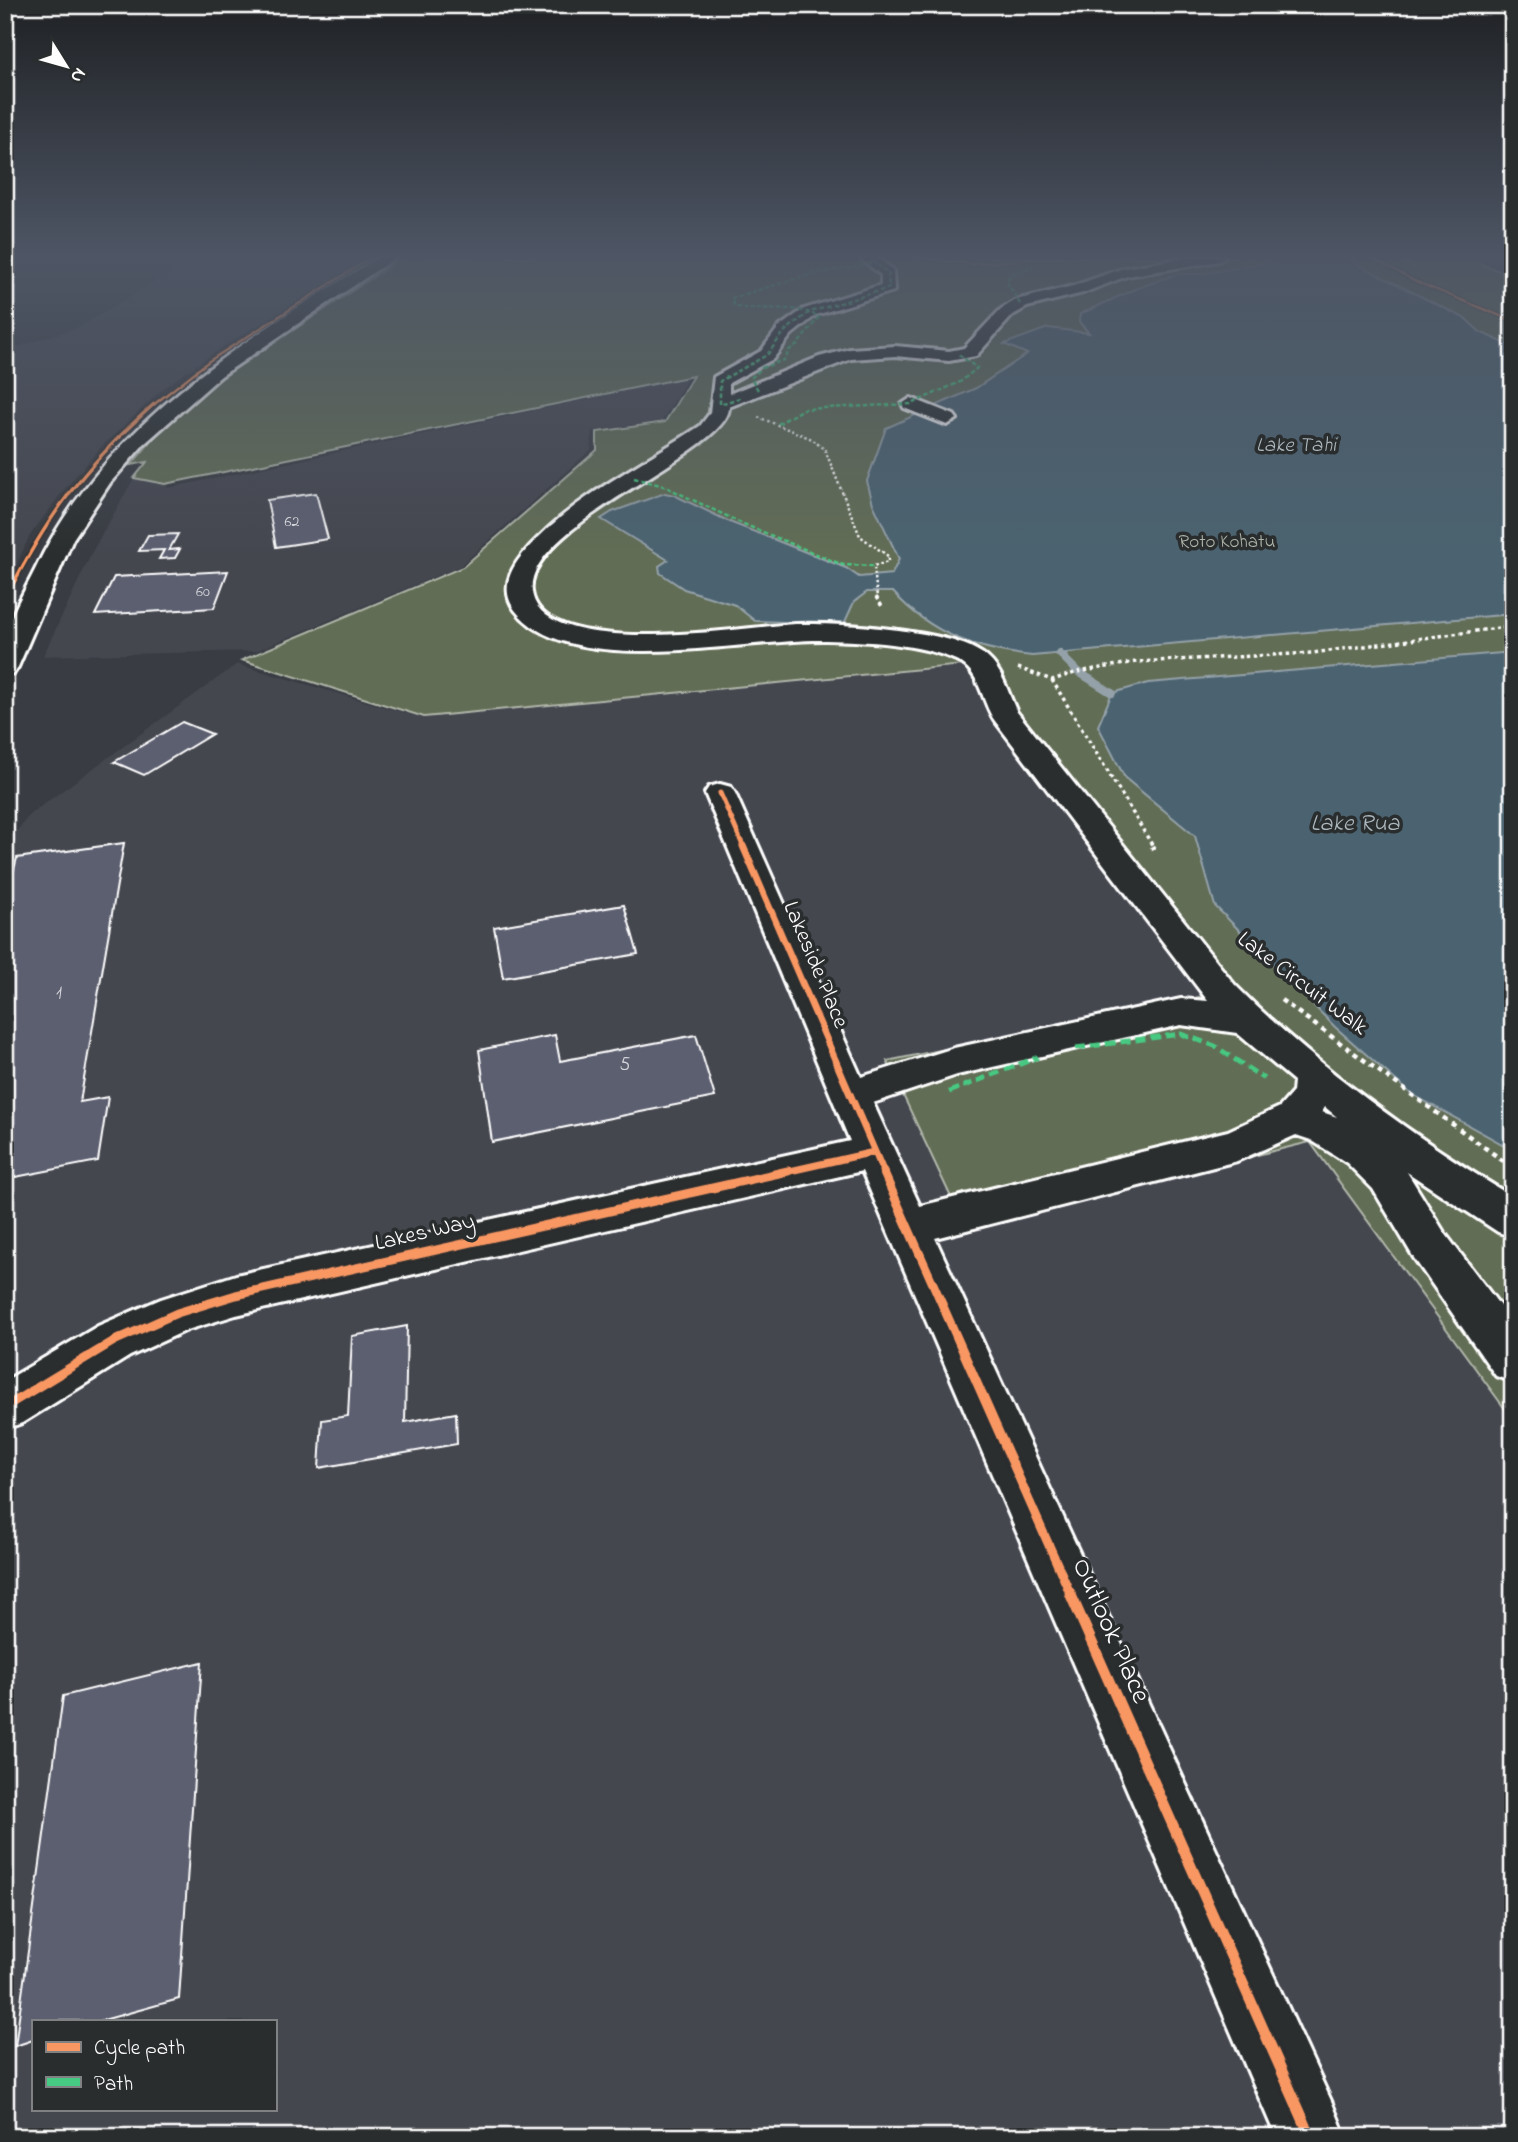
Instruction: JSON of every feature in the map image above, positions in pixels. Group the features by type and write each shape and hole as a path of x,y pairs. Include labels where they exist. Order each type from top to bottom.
{"street":[{"path":"5,667 61,541 96,486 137,438 182,395 231,357"},
{"path":"730,401 718,394 720,381 763,357"},
{"path":"839,357 730,401 707,430 566,524 529,562 519,581 520,597 529,614 574,637 632,645 763,634 869,635 921,642 975,660 984,669 1005,715 1196,961 1250,1023 1446,1178 1513,1219"},
{"path":"911,404 947,419"},
{"name":"Lakeside Place","path":"720,793 874,1152"},
{"path":"850,1096 954,1062 1181,1012 1222,1015 1250,1023"},
{"path":"909,1227 1237,1146 1294,1118 1312,1097 1314,1076"},
{"path":"1294,1118 1325,1129 1362,1152 1388,1177 1436,1255 1513,1362"},
{"name":"Outlook Place","path":"874,1152 1307,2127"},
{"name":"Lakes Way","path":"5,1407 114,1341 177,1313 236,1294 874,1152"}],"path":[{"path":"730,401 746,400 754,416 812,439 825,450 860,536 888,556 888,562 874,566 876,596"},
{"path":"1052,680 1077,671 1215,657 1286,655 1465,630 1513,626"},
{"path":"1013,666 1052,680 1156,852"}],"shaded area":[{"path":"5,357 208,357 165,387 101,447 63,491 29,537 5,590"},
{"path":"688,378 662,421 592,431 591,450 460,566 256,651 43,656 93,550 134,478 165,484 168,488"},
{"path":"237,664 422,718 963,665 1204,996 887,1061 965,1226 1310,1142 1513,1420 1513,2137 5,2137 5,846 30,814"}],"green space":[{"name":"Roto Kohatu","path":"253,357 1513,357 1513,1420 1310,1142 965,1227 887,1061 1204,996 963,665 424,717 242,660 463,567 597,450 597,432 665,422 693,376 165,484 134,478 147,462 131,465 176,412"}],"water":[{"name":"Lake Tahi","path":"1023,357 1513,357 1513,614 1032,656 992,649 956,638 923,619 893,592 867,592 854,602 844,624 755,621 735,605 684,589 660,573 659,566 668,560 601,519 612,512 665,493 846,568 859,577 892,574 899,559 873,504 867,481 886,428 976,388"},
{"name":"Lake Rua","path":"1513,652 1513,1150 1410,1093 1335,1027 1215,906 1195,836 1125,778 1098,726 1112,693 1148,683"}],"building":[{"path":"316,493 328,539 276,547 267,500"},
{"path":"178,534 169,550 180,549 175,558 159,559 164,550 139,551 148,535"},
{"path":"228,571 214,608 95,615 114,577"},
{"path":"182,722 212,734 144,775 114,762"},
{"path":"124,843 80,1102 108,1097 98,1161 5,1179 5,903 17,858"},
{"path":"624,905 638,954 503,978 494,927"},
{"path":"555,1035 560,1061 696,1035 715,1097 492,1142 479,1050"},
{"path":"407,1326 405,1422 456,1413 457,1444 319,1468 322,1420 348,1416 352,1336"},
{"path":"202,1662 179,1999 104,2020 32,2020 32,2040 15,2046 63,1696"}],"waterway":[{"path":"1060,654 1077,671 1112,693"}],"marked path":[{"path":"740,398 720,404 720,381 763,357"},
{"path":"758,390 751,378 762,368 787,357"},
{"path":"778,424 803,409 911,404 960,382 977,368 962,357"},
{"path":"634,478 664,486 741,523 793,542 843,565 874,566"},
{"path":"1076,1048 1163,1034 1181,1034 1215,1046 1264,1079"},
{"path":"949,1092 1038,1057"}],"cycle path":[{"path":"5,601 35,541 71,488 113,441 159,399 215,357"},
{"path":"720,793 850,1096 1307,2128"},
{"path":"5,1407 114,1341 177,1313 236,1295 874,1152"}]}
